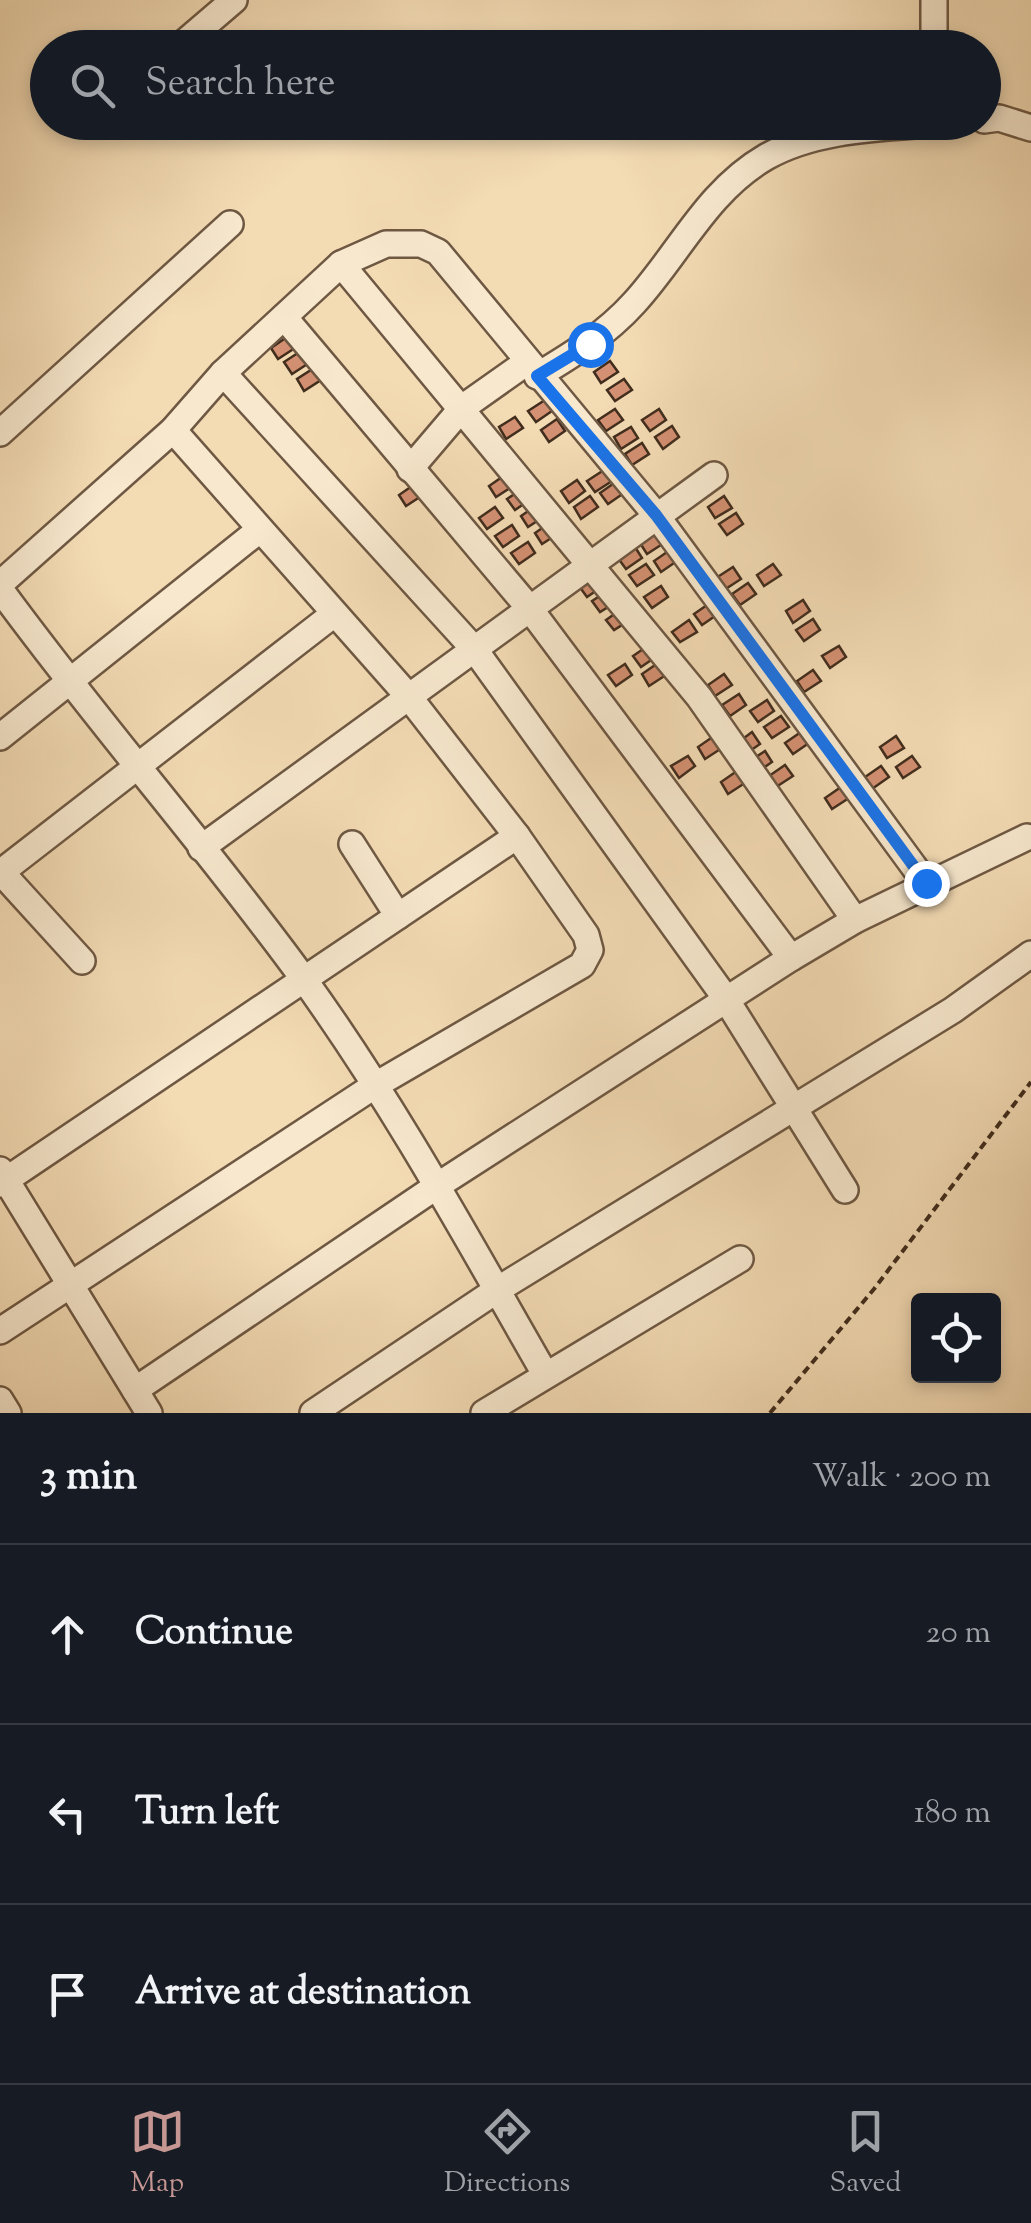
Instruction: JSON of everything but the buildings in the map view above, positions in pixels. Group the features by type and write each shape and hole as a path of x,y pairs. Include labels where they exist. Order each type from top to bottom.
{"street":[{"path":"199,30 234,0"},
{"path":"934,0 934,30"},
{"path":"1001,119 1031,128"},
{"path":"410,469 462,408 532,369 590,344 634,303 710,201 767,157 816,140"},
{"path":"0,434 230,224"},
{"path":"545,1374 440,1184 304,980 68,682 0,586 174,430 223,373 341,264 386,244 421,244 438,252 656,515 926,883"},
{"path":"341,264 593,564 698,697 855,920"},
{"path":"284,317 530,609 791,958"},
{"path":"223,373 474,650 728,1002 845,1190"},
{"path":"0,1330 374,1086 582,965 590,950 586,935 518,836 410,697 258,531 174,430"},
{"path":"202,848 714,475"},
{"path":"0,738 258,531"},
{"path":"82,961 0,873 334,614"},
{"path":"149,1413 2,1178 518,836"},
{"path":"134,1390 440,1184 791,958 926,883 1028,836"},
{"path":"352,844 398,916"},
{"path":"312,1413 497,1290 953,1010 1031,954"},
{"path":"484,1413 740,1260"},
{"path":"0,1400 8,1413"}],"path":[{"path":"770,1413 874,1289 1031,1082"}],"route":[{"path":"590,344 537,376 656,515 926,883"}]}
